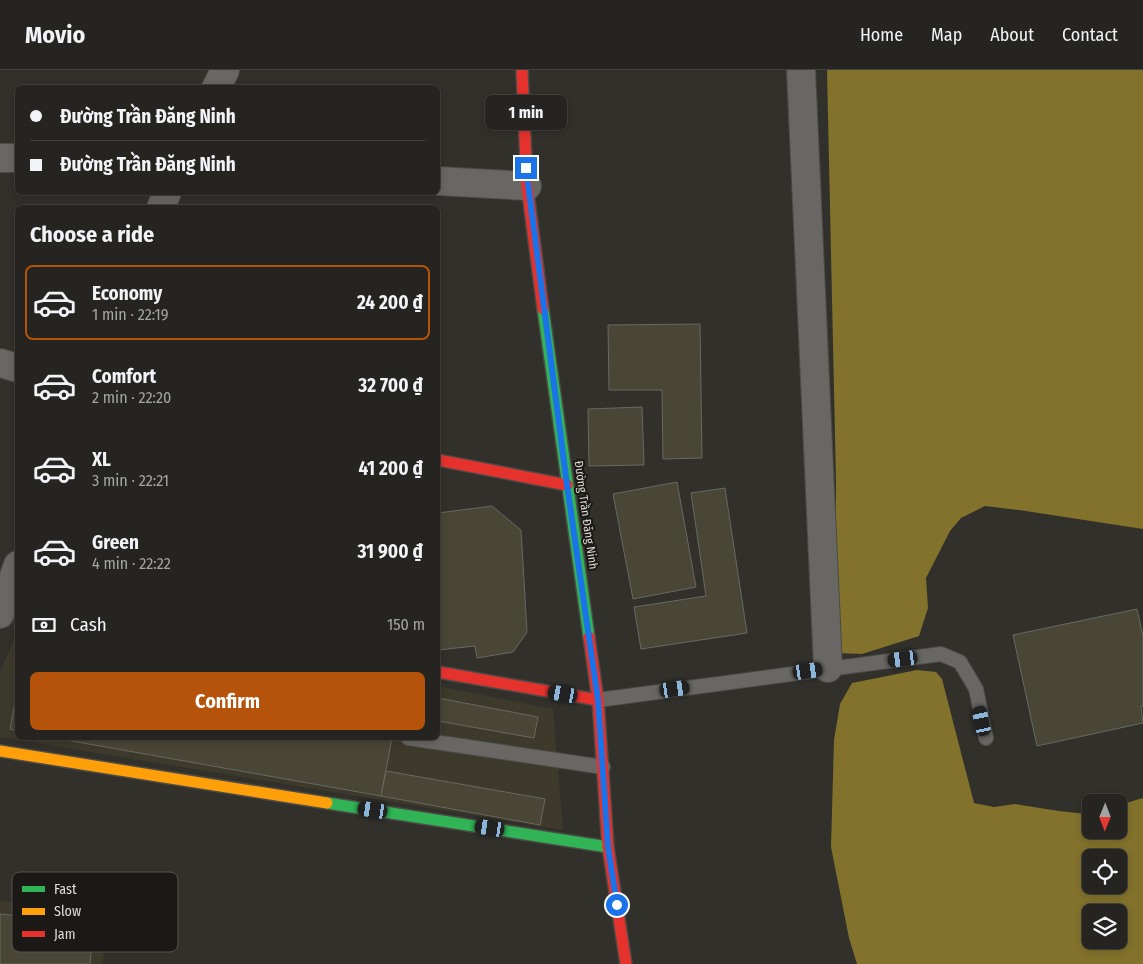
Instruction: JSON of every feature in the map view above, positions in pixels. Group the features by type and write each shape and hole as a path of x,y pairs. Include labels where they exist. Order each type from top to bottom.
{"main road":[{"name":"Đường Trần Đăng Ninh","path":"522,70 527,186 598,700 608,847 626,964"},
{"path":"440,460 567,485"},
{"path":"440,672 598,700"},
{"path":"0,751 608,847"}],"street":[{"path":"218,85 225,70"},
{"path":"801,70 828,668"},
{"path":"0,158 15,158"},
{"path":"440,181 527,186"},
{"path":"0,363 15,367"},
{"path":"6,602 15,574"}],"lane":[{"path":"598,700 941,654 960,662 976,689 986,738"},
{"path":"421,740 603,768"}],"shaded area":[{"path":"827,70 1143,70 1143,529 985,506 961,518 950,531 926,578 928,608 919,636 862,654 835,653 836,482"},
{"path":"15,638 15,739 0,737 0,672"},
{"path":"917,670 936,672 942,679 974,803 994,807 1015,804 1082,814 1082,839 1128,839 1128,802 1143,798 1143,964 857,964 849,938 831,847 834,740 840,704 852,683"},
{"path":"440,686 553,709 563,830 18,740 440,740"},
{"path":"0,901 12,902 12,952 104,952 103,964 0,964"}],"building":[{"path":"700,324 702,458 663,459 662,390 609,390 608,325"},
{"path":"642,407 644,465 589,466 588,409"},
{"path":"677,482 696,587 633,599 613,494"},
{"path":"725,488 747,633 641,649 634,607 706,596 691,493"},
{"path":"492,506 521,530 527,632 513,652 477,658 475,646 440,650 440,513"},
{"path":"1137,609 1143,636 1143,706 1141,706 1143,723 1037,746 1013,635"},
{"path":"440,698 538,717 534,738 440,721"},
{"path":"15,702 15,730 10,729"},
{"path":"66,740 392,740 381,796"},
{"path":"386,771 545,799 540,825 381,796"},
{"path":"0,914 12,915 12,952 91,952 90,964 0,964"}],"traffic: fast":[{"path":"543,309 589,637"},
{"path":"327,803 608,847"}],"traffic: slow":[{"path":"0,751 327,803"}],"traffic: jam":[{"path":"522,70 527,186 543,309"},
{"path":"440,460 567,485"},
{"path":"589,637 598,700 608,847 626,964"},
{"path":"440,672 598,700"}],"route":[{"path":"526,168 567,485 598,700 608,847 617,905"}]}
